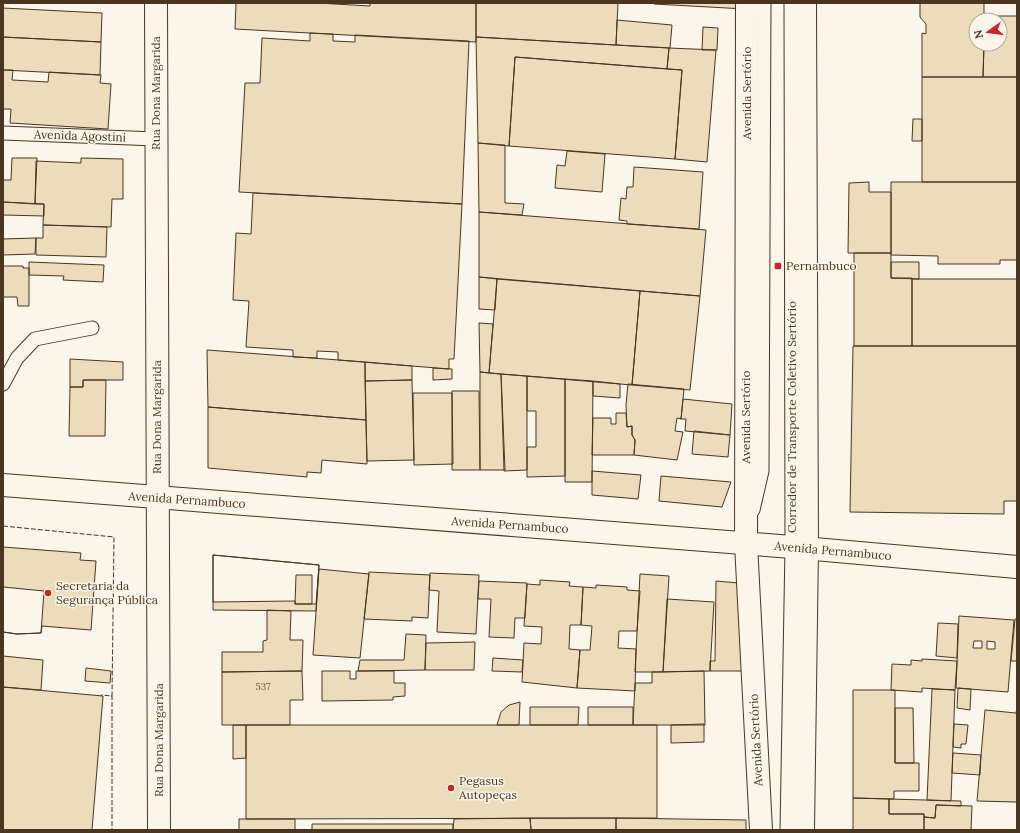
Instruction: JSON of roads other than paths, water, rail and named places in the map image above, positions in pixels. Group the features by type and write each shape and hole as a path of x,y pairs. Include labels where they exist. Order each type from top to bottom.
{"main road":[{"name":"Rua Dona Margarida","path":"156,3 159,830"},
{"name":"Avenida Sertório","path":"748,3 746,544 761,830"},
{"path":"803,830 800,548 805,3"},
{"name":"Avenida Pernambuco","path":"3,485 800,548 1017,567"}],"lane":[{"path":"746,544 762,471 764,3"},
{"name":"Corredor de Transporte Coletivo Sertório","path":"787,830 800,548 791,3"},
{"name":"Avenida Agostini","path":"3,133 156,139"},
{"path":"3,384 17,358 35,339 92,328"}],"place":[{"name":"Pernambuco","path":"778,266"},
{"name":"Secretaria da Segurança Pública","path":"48,593"},
{"name":"Pegasus Autopeças","path":"451,788"}]}
